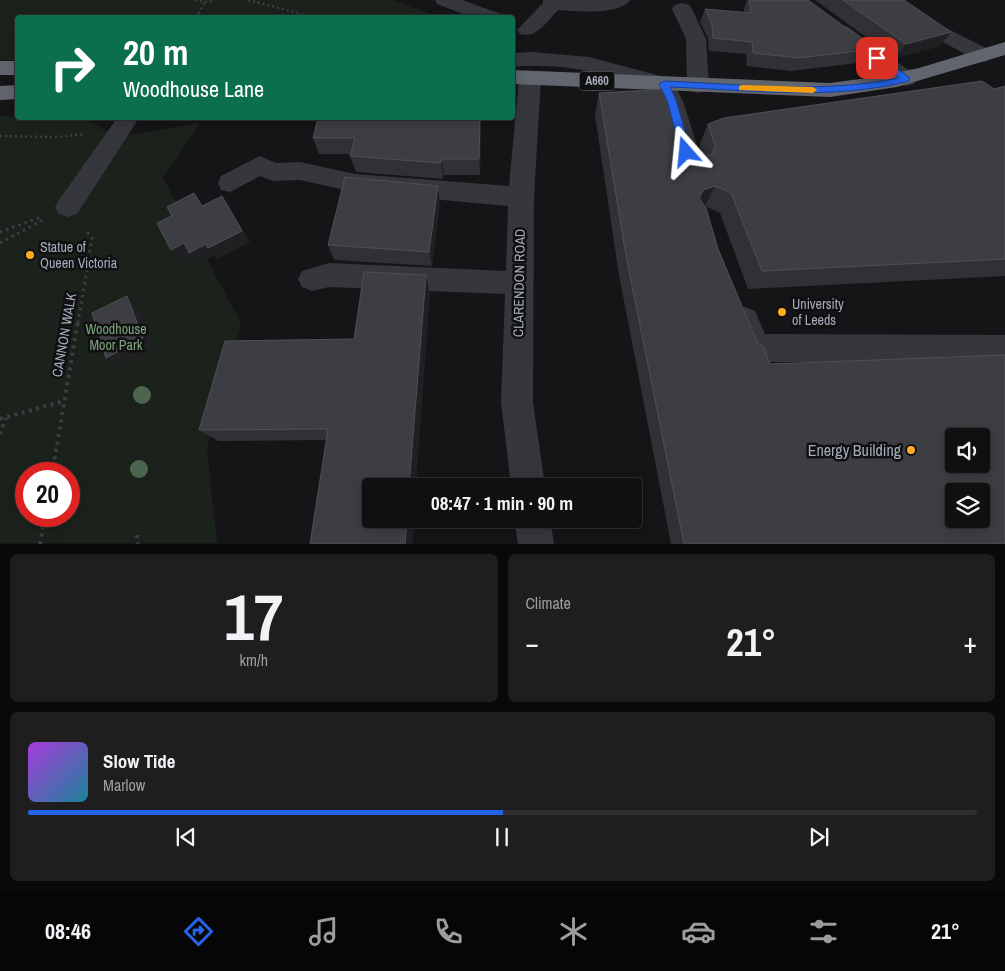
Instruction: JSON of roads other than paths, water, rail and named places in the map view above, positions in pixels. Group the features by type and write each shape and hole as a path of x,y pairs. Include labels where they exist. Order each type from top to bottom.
{"highway":[{"name":"A660","path":"518,80 830,90 871,86 906,79 1005,48"},
{"path":"0,68 15,68"},
{"path":"0,92 15,92"}],"street":[{"path":"444,0 486,15"},
{"path":"520,27 552,2 600,6 621,0"},
{"path":"888,0 937,31 982,56"},
{"path":"682,9 696,38 698,86"},
{"path":"829,22 906,79"},
{"path":"520,27 548,38"},
{"path":"515,60 526,58 593,63 664,84 672,100 680,136 692,168 683,170"},
{"name":"CLARENDON ROAD","path":"518,80 528,132 521,197 517,402 527,478"},
{"path":"68,207 124,124"},
{"path":"230,183 260,165 273,172 300,171 355,183 521,197"},
{"path":"312,279 329,275 518,283"},
{"path":"734,294 756,348 1005,349"},
{"path":"533,528 536,544"}],"place":[{"name":"Statue of Queen Victoria","path":"30,255"},
{"name":"University of Leeds","path":"782,312"},
{"name":"Energy Building","path":"911,450"}],"park label":[{"name":"Woodhouse Moor Park","path":"116,338"}]}
